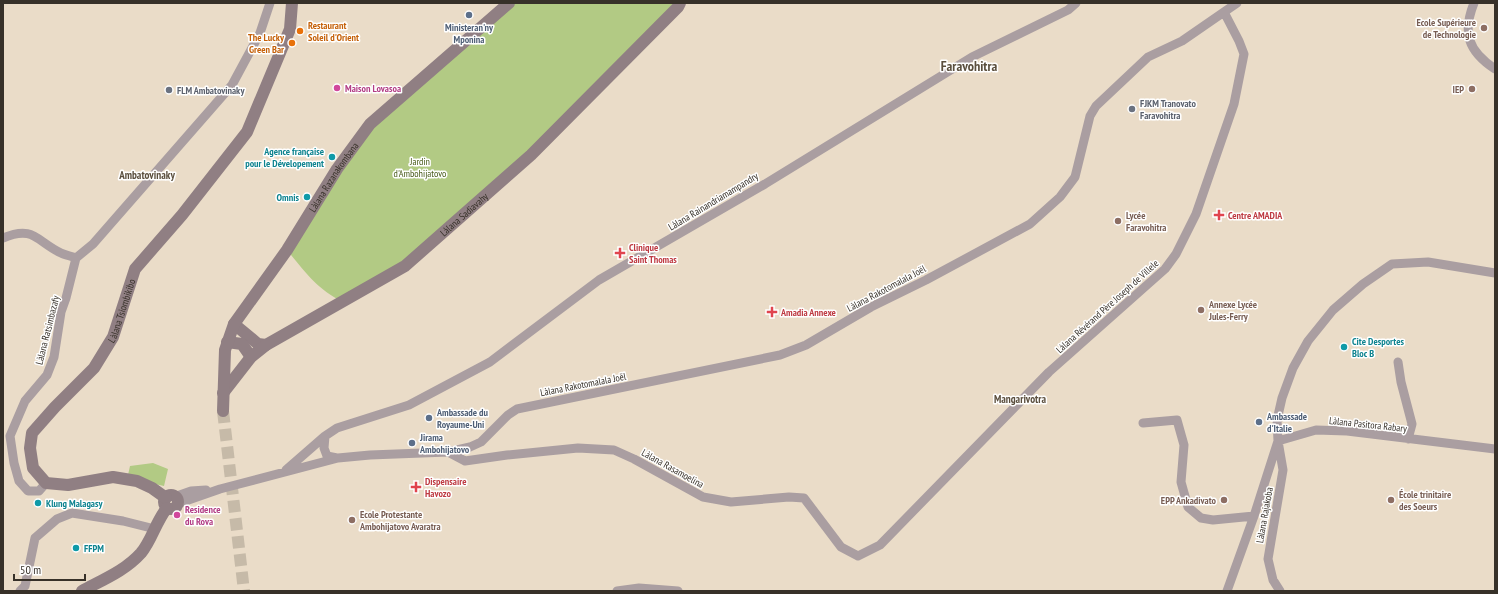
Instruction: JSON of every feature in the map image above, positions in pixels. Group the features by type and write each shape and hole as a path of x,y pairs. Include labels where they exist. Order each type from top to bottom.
{"main road":[{"name":"Làlana Tsiombikibo","path":"46,483 33,468 30,448 32,433 55,407 94,368 113,337 135,269 182,215 247,132 290,29 292,3"},
{"name":"Làlana Razanakombana","path":"224,411 224,350 234,324 287,250 337,169 370,124 509,3"},
{"name":"Làlana Sadiavahy","path":"223,393 251,357 266,345 405,266 531,154 681,4"},
{"path":"234,324 258,344 266,345"},
{"path":"227,342 242,344 251,357"},
{"path":"46,483 68,485 113,477 137,481 152,488 171,501 160,517 155,529 141,552 122,570 82,591"}],"street":[{"path":"3,238 20,232 28,233 39,238 60,253 76,258 93,244 232,85 260,33 270,3"},
{"name":"Làlana Rainandriamampandry","path":"285,471 325,436 337,428 409,405 490,362 599,280 765,184 972,57 1068,10 1076,3"},
{"name":"Làlana Rakotomalala Joël","path":"171,501 338,458 370,455 448,452 470,447 481,442 516,409 780,355 795,350 825,335 871,307 926,280 1030,224 1060,197 1075,177 1090,116 1096,106 1148,57 1182,41 1238,3"},
{"path":"1474,3 1470,13 1468,28 1469,40 1474,51 1484,62 1495,69"},
{"name":"Làlana Révérand Père Joseph de Villele","path":"865,552 880,546 1049,372 1165,269 1176,254 1196,214 1234,104 1244,54 1224,12"},
{"name":"Làlana Ratsimbazafy","path":"46,483 39,491 28,491 19,481 14,463 10,436 25,401 47,376 54,357 61,312 76,258"},
{"path":"1227,591 1254,516 1278,441 1277,420 1282,398 1292,368 1308,341 1332,310 1363,284 1392,264 1428,262 1495,273"},
{"path":"1398,362 1401,382 1412,424 1408,439"},
{"path":"1143,423 1177,420 1184,445 1181,482 1188,507 1201,518 1213,520 1254,516"},
{"name":"Làlana Pasitora Rabary","path":"1278,441 1316,430 1347,431 1495,449"},
{"path":"325,436 324,448 327,456 338,458"},
{"name":"Làlana Rajakoba","path":"1278,441 1283,470 1268,559 1273,580 1280,591"},
{"name":"Làlana Rasamoelina","path":"448,452 465,461 578,448 614,450 634,459 703,497 731,502 789,497 804,498 840,547 858,556 865,552"},
{"path":"20,591 25,586 35,538 57,519 72,513 123,521 155,529"},
{"path":"617,591 639,588 678,591"}],"green space":[{"name":"Jardin d'Ambohijatovo","path":"509,3 679,3 544,142 410,261 343,302 334,297 312,279 287,250 370,124"},
{"path":"153,463 168,469 164,486 146,482 128,475 130,466"}],"tunnel":[{"path":"223,411 244,591"}],"place":[{"name":"Ministeran'ny Mponina","path":"469,15"},
{"name":"Ecole Supérieure de Technologie","path":"1484,28"},
{"name":"Restaurant Soleil d'Orient","path":"300,31"},
{"name":"The Lucky Green Bar","path":"292,43"},
{"name":"Maison Lovasoa","path":"337,88"},
{"name":"IEP","path":"1472,89"},
{"name":"FLM Ambatovinaky","path":"169,90"},
{"name":"FJKM Tranovato Faravohitra","path":"1132,109"},
{"name":"Agence française pour le Dévelopement","path":"332,157"},
{"name":"Omnis","path":"307,197"},
{"name":"Centre AMADIA","path":"1219,215"},
{"name":"Lycée Faravohitra","path":"1118,221"},
{"name":"Clinique Saint Thomas","path":"620,253"},
{"name":"Annexe Lycée Jules-Ferry","path":"1201,310"},
{"name":"Amadia Annexe","path":"772,312"},
{"name":"Cite Desportes Bloc B","path":"1344,347"},
{"name":"Ambassade du Royaume-Uni","path":"429,418"},
{"name":"Ambassade d'Italie","path":"1259,422"},
{"name":"Jirama Ambohijatovo","path":"412,443"},
{"name":"Dispensaire Havozo","path":"416,487"},
{"name":"EPP Ankadivato","path":"1224,500"},
{"name":"École trinitaire des Soeurs","path":"1391,500"},
{"name":"Klung Malagasy","path":"38,503"},
{"name":"Residence du Rova","path":"177,515"},
{"name":"Ecole Protestante Ambohijatovo Avaratra","path":"352,520"},
{"name":"FFPM","path":"76,548"}],"district":[{"name":"Faravohitra","path":"969,66"},
{"name":"Ambatovinaky","path":"147,175"},
{"name":"Mangarivotra","path":"1020,399"}]}
